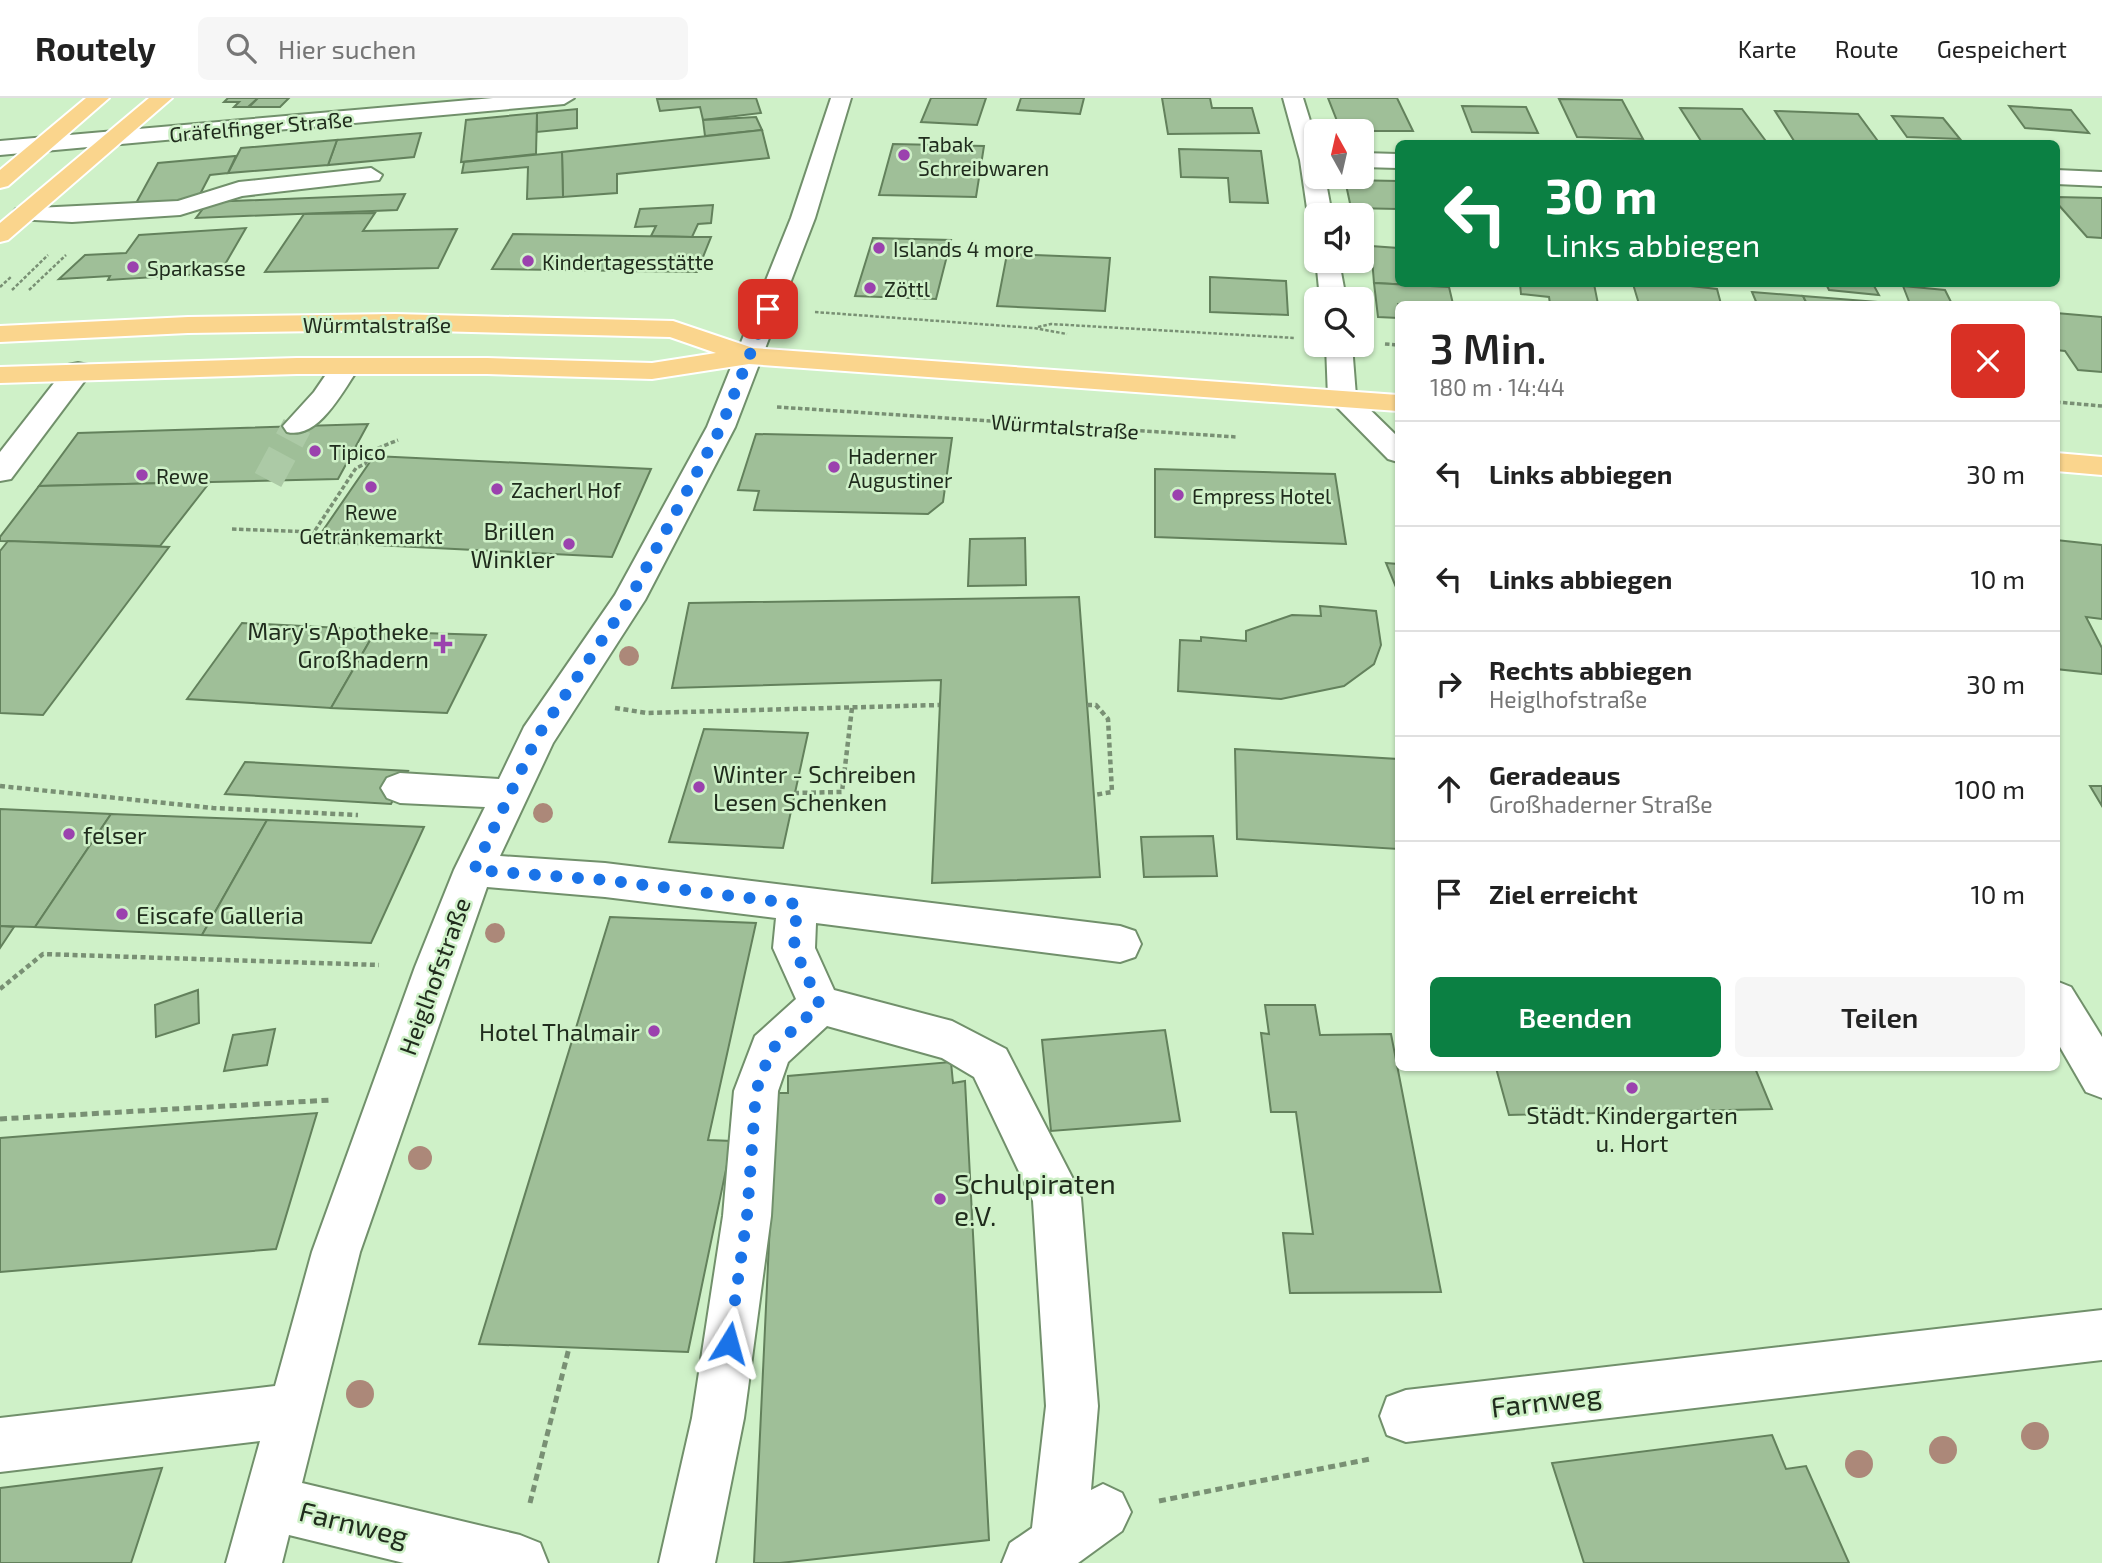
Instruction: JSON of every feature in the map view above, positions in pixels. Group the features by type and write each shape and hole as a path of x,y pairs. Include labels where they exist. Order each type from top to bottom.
{"main road":[{"path":"0,181 99,98"},
{"path":"0,235 162,98"},
{"name":"Würmtalstraße","path":"0,334 188,325 395,322 673,329 749,356"},
{"name":"Würmtalstraße","path":"0,375 346,366 487,366 652,371 749,356 1395,403"},
{"path":"2060,462 2102,466"}],"street":[{"name":"Gräfelfinger Straße","path":"0,148 477,103 564,98"},
{"name":"Heiglhofstraße","path":"254,1563 336,1252 436,967 474,870 537,737 629,600 731,404 803,218 841,98"},
{"path":"1293,98 1304,130"},
{"path":"1374,160 1395,161"},
{"path":"24,214 72,215 180,208 239,189 371,175"},
{"path":"2060,177 2102,179"},
{"path":"1340,357 1342,398 1395,450"},
{"path":"297,426 324,398 346,366"},
{"path":"3,463 78,371"},
{"path":"400,788 510,794"},
{"path":"474,870 605,880 1120,944"},
{"path":"797,904 794,948 820,1005"},
{"path":"820,1005 952,1041 990,1063 1057,1198 1072,1406 1044,1554"},
{"path":"687,1563 718,1418 747,1216 756,1091 771,1050 820,1005"},
{"path":"2060,1007 2102,1077"},
{"name":"Farnweg","path":"1406,1416 2102,1335"},
{"path":"0,1445 295,1410"},
{"name":"Farnweg","path":"270,1503 518,1562"},
{"path":"1044,1554 1103,1512"}],"path":[{"path":"23,295 71,251"},
{"path":"7,294 46,259"},
{"path":"768,309 1034,328 1051,324 1302,338"},
{"path":"2060,402 2102,406"},
{"name":"Würmtalstraße","path":"731,404 1242,437"},
{"path":"232,529 314,532 356,468 365,464 376,449 398,440"},
{"path":"563,698 647,713 940,705"},
{"path":"1087,705 1096,705 1108,719 1112,792 1094,795"},
{"path":"794,793 842,792 852,708"},
{"path":"0,786 213,808 362,815"},
{"path":"0,989 43,954 436,967"},
{"path":"0,1119 315,1101"},
{"path":"518,1562 569,1348"},
{"path":"1103,1512 1375,1458 1406,1416"}],"building":[{"path":"228,98 258,98 248,107 234,107 239,102 224,102"},
{"path":"258,98 289,98 280,107 249,107"},
{"path":"756,98 761,113 703,120 700,107 660,111 657,99"},
{"path":"931,98 986,98 977,125 921,122"},
{"path":"1021,98 1084,98 1080,114 1017,110"},
{"path":"1162,98 1210,98 1212,108 1252,108 1259,133 1168,134"},
{"path":"1328,98 1397,98 1413,131 1374,131 1374,119 1336,119"},
{"path":"1559,99 1622,100 1643,139 1577,137"},
{"path":"1462,106 1526,107 1538,133 1472,132"},
{"path":"2009,106 2071,110 2089,133 2025,128"},
{"path":"1680,108 1742,109 1765,140 1700,140"},
{"path":"577,109 577,128 537,132 537,113"},
{"path":"1775,111 1858,114 1877,140 1793,140"},
{"path":"537,113 536,154 461,162 466,120"},
{"path":"1892,116 1943,118 1960,139 1907,137"},
{"path":"756,117 762,130 705,136 703,120"},
{"path":"762,130 769,158 617,174 617,193 563,197 562,152"},
{"path":"421,133 414,157 328,165 337,140"},
{"path":"337,140 328,165 228,173 241,148"},
{"path":"893,144 984,146 976,197 879,195"},
{"path":"1179,149 1261,151 1268,203 1230,202 1228,178 1181,177"},
{"path":"562,152 563,197 527,199 528,167 462,173 464,162"},
{"path":"236,156 228,173 210,175 197,200 135,205 158,163"},
{"path":"1374,181 1395,181 1395,209 1374,208 1374,203 1350,203 1347,189 1374,189"},
{"path":"405,194 397,210 196,218 208,202"},
{"path":"2060,197 2102,198 2102,238 2087,237 2060,207"},
{"path":"713,205 711,223 698,224 692,237 651,236 656,226 635,227 640,209"},
{"path":"375,213 363,231 457,229 438,268 265,272 304,214"},
{"path":"246,228 220,273 108,280 110,276 59,279 85,255 126,253 139,235"},
{"path":"513,234 711,237 697,272 492,269"},
{"path":"873,238 951,240 936,299 855,296"},
{"path":"1374,246 1395,248 1395,284 1374,283"},
{"path":"1007,254 1110,258 1105,311 997,306"},
{"path":"1210,277 1286,281 1288,315 1210,312"},
{"path":"1374,283 1395,284 1395,287 1449,287 1452,301 1395,301 1395,318 1378,317"},
{"path":"1520,287 1595,287 1597,301 1550,301 1549,297 1521,294"},
{"path":"1634,287 1717,289 1720,301 1638,301"},
{"path":"1828,287 1875,287 1879,295 1829,290"},
{"path":"1903,287 1945,290 1950,301 1909,301"},
{"path":"1752,292 1803,296 1806,301 1756,301"},
{"path":"1803,296 1865,301 1806,301"},
{"path":"2060,313 2102,317 2102,372 2078,370 2065,351 2060,350"},
{"path":"368,424 338,479 39,486 78,433"},
{"path":"756,434 952,438 943,502 928,514 754,510 759,491 738,490"},
{"name":"Zacherl Hof","path":"374,456 651,469 612,557 315,542"},
{"path":"1155,469 1335,474 1346,544 1155,537"},
{"path":"210,482 160,546 0,541 0,537 39,486"},
{"path":"1025,538 1026,585 968,586 970,539"},
{"path":"2060,540 2102,545 2102,619 2086,617 2102,648 2102,674 2060,669"},
{"path":"8,541 169,547 43,715 0,713 0,551"},
{"path":"1386,563 1395,564 1395,585"},
{"path":"1079,597 1100,877 932,883 941,680 672,688 689,603"},
{"path":"1320,606 1376,611 1381,645 1374,664 1344,686 1281,699 1178,691 1180,640 1201,641 1201,637 1246,641 1246,631 1292,615 1321,616"},
{"path":"242,623 376,630 331,708 187,699"},
{"path":"376,630 486,635 447,713 331,708"},
{"path":"704,729 808,733 783,848 669,842"},
{"path":"1235,749 1395,759 1395,849 1237,839"},
{"path":"245,762 408,771 391,804 225,794"},
{"path":"2090,786 2102,786 2102,806"},
{"path":"0,809 111,814 35,927 0,926"},
{"path":"111,814 267,820 202,935 35,927"},
{"path":"267,820 424,827 371,943 202,935"},
{"path":"1213,836 1217,876 1144,877 1141,837"},
{"name":"Hotel Thalmair","path":"610,917 756,923 708,1140 732,1141 688,1352 479,1344"},
{"path":"0,926 14,927 0,948"},
{"path":"198,990 199,1023 156,1037 155,1005"},
{"path":"1265,1005 1315,1005 1320,1035 1391,1034 1395,1071 1398,1071 1441,1292 1290,1293 1283,1233 1313,1234 1296,1112 1271,1112 1261,1033 1269,1034"},
{"path":"275,1029 267,1065 224,1071 233,1035"},
{"path":"1165,1030 1180,1121 1051,1131 1042,1040"},
{"path":"951,1062 953,1083 965,1081 989,1540 780,1563 754,1563 776,1093 788,1093 788,1076"},
{"name":"Städt. Kindergarten u. Hort","path":"1497,1071 1756,1071 1772,1109 1509,1115"},
{"path":"317,1113 276,1249 0,1272 0,1138"},
{"path":"1772,1435 1786,1469 1806,1466 1849,1563 1584,1563 1552,1463"},
{"path":"162,1468 131,1563 0,1563 0,1488"}],"tunnel":[{"path":"268,480 297,426"}],"place":[{"name":"Tabak Schreibwaren","path":"904,155"},
{"name":"Islands 4 more","path":"879,248"},
{"name":"Kindertagesstätte","path":"528,261"},
{"name":"Sparkasse","path":"133,267"},
{"name":"Zöttl","path":"870,288"},
{"name":"Tipico","path":"315,451"},
{"name":"Haderner Augustiner","path":"834,467"},
{"name":"Rewe","path":"142,475"},
{"name":"Rewe Getränkemarkt","path":"371,487"},
{"name":"Zacherl Hof","path":"497,489"},
{"name":"Empress Hotel","path":"1178,495"},
{"name":"Brillen Winkler","path":"569,544"},
{"name":"Mary's Apotheke Großhadern","path":"443,644"},
{"name":"Winter - Schreiben Lesen Schenken","path":"699,787"},
{"name":"felser","path":"69,834"},
{"name":"Eiscafe Galleria","path":"122,914"},
{"name":"Hotel Thalmair","path":"654,1031"},
{"name":"Städt. Kindergarten u. Hort","path":"1632,1088"},
{"name":"Schulpiraten e.V.","path":"940,1199"}],"route":[{"path":"729,1343 747,1216 756,1091 771,1050 820,1005 794,948 797,904 605,880 474,870 537,737 629,600 675,515 721,427 768,309"}]}
